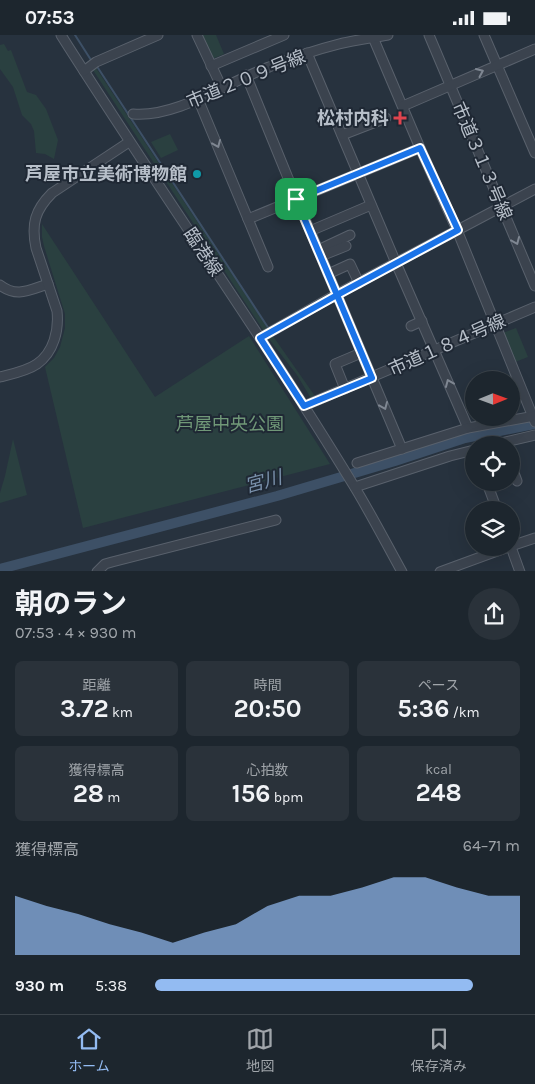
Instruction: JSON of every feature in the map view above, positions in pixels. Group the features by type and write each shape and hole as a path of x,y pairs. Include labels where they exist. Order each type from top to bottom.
{"street":[{"name":"臨港線","path":"61,35 129,142 260,338 354,486"},
{"path":"84,71 96,62 158,35"},
{"path":"197,35 222,88"},
{"path":"211,66 284,35"},
{"name":"市道２０９号線","path":"133,114 155,114 171,110 222,88 246,75 307,53 337,39 388,35"},
{"name":"市道３１３号線","path":"429,35 535,286"},
{"path":"484,35 535,153"},
{"path":"357,463 468,428 534,418 458,230 420,148 372,36"},
{"path":"403,106 535,49"},
{"path":"307,53 468,428"},
{"path":"246,75 296,199 402,449"},
{"path":"198,99 268,267"},
{"path":"342,135 386,118"},
{"path":"0,377 20,372 36,365 51,348 57,331 57,311 34,238 34,227 39,208 52,193 129,142"},
{"path":"248,219 420,148"},
{"path":"260,338 535,189"},
{"path":"310,231 371,205"},
{"path":"319,253 350,235"},
{"path":"319,253 346,246"},
{"path":"525,262 535,258"},
{"path":"328,274 350,264 359,283"},
{"path":"0,285 7,290 22,293 48,284"},
{"name":"市道１８４号線","path":"304,406 535,307"},
{"path":"411,326 422,321"},
{"path":"345,389 335,365 361,353"},
{"path":"520,439 535,435"},
{"path":"402,571 354,486 465,452"},
{"path":"97,571 105,564 112,562 276,520"},
{"path":"520,543 535,538"},
{"path":"440,571 450,570 487,556"},
{"path":"514,556 520,571"}],"green space":[{"path":"202,35 216,35 224,54 212,59"},
{"path":"4,44 8,51 11,50 27,92 36,95 46,109 58,140 54,159 45,154 36,153 34,131 31,124 22,115 13,87 0,69 0,45"},
{"path":"96,68 268,329 317,399 312,400 297,375 269,339 93,70"},
{"path":"170,134 178,150 161,158 151,142"},
{"name":"芦屋中央公園","path":"42,224 155,397 249,336 330,464 83,528 45,367 54,358 60,347 65,328 65,314 44,246"},
{"path":"516,328 528,357 515,362 503,333"},
{"path":"13,439 27,495 0,503 0,493"}],"waterway":[{"path":"75,35 91,60"},
{"path":"98,68 269,329"},
{"name":"宮川","path":"0,569 277,496 465,438 535,424"}],"place":[{"name":"松村内科","path":"400,118"},
{"name":"芦屋市立美術博物館","path":"197,174"}],"route":[{"path":"296,199 337,295 260,338 304,406 372,378 337,295 458,230 420,148 296,199"}]}
